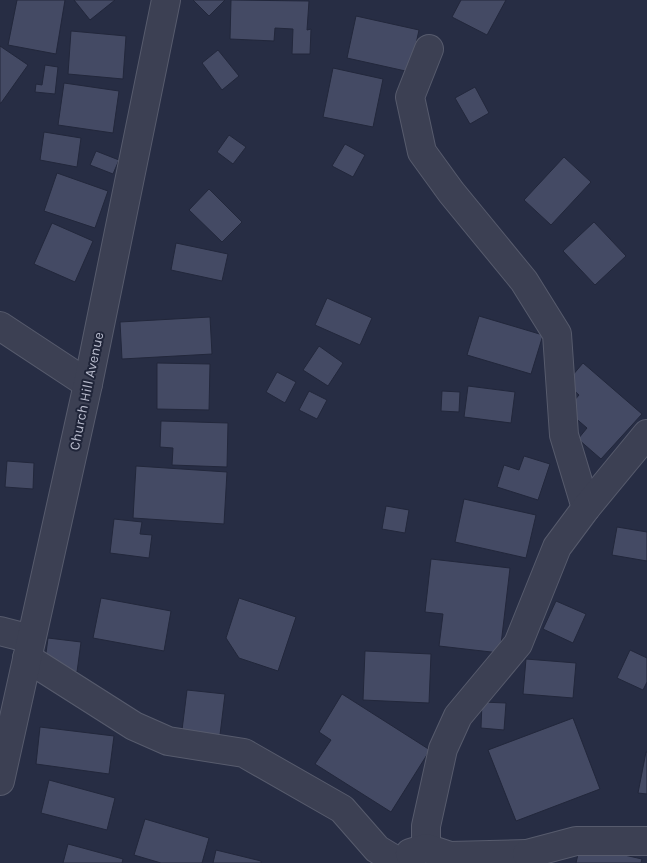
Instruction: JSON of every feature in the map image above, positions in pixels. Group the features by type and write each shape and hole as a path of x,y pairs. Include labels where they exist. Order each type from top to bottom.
{"street":[{"name":"Church Hill Avenue","path":"0,781 88,384 166,0"},
{"path":"429,49 410,97 422,152 451,192 524,281 557,334 564,435 586,508"},
{"path":"0,326 88,384"},
{"path":"426,848 426,826 443,749 458,716 518,644 557,547 586,508 647,434"},
{"path":"0,631 29,649 134,726 168,741 244,753 342,809 377,849 382,861 426,848 450,856 530,858 576,841 647,840"}],"building":[{"path":"17,0 65,0 56,54 8,45"},
{"path":"74,0 115,0 90,20"},
{"path":"193,0 225,0 209,16"},
{"path":"231,0 309,1 307,30 311,29 310,54 292,54 293,29 275,28 274,41 230,39"},
{"path":"461,0 506,0 487,35 452,17"},
{"path":"356,16 419,30 410,72 347,58"},
{"path":"71,31 126,36 123,79 68,74"},
{"path":"0,46 28,65 1,103 0,103"},
{"path":"218,50 239,76 222,90 202,63"},
{"path":"45,65 58,67 55,94 35,92 36,84 42,85"},
{"path":"333,68 383,79 373,127 323,117"},
{"path":"64,83 119,91 113,133 58,125"},
{"path":"475,87 489,113 470,124 455,98"},
{"path":"44,132 81,138 77,167 40,160"},
{"path":"229,135 246,147 233,164 217,152"},
{"path":"345,144 365,155 353,177 332,166"},
{"path":"96,151 119,160 113,174 90,165"},
{"path":"564,157 591,182 551,225 524,200"},
{"path":"57,173 108,191 95,228 44,211"},
{"path":"209,189 242,222 222,242 189,210"},
{"path":"594,222 626,256 595,285 563,251"},
{"path":"52,223 93,241 75,282 34,264"},
{"path":"176,243 228,254 222,281 171,270"},
{"path":"327,298 372,318 360,345 315,325"},
{"path":"479,316 543,335 531,374 467,355"},
{"path":"210,317 212,354 122,359 120,322"},
{"path":"319,346 343,363 328,386 303,370"},
{"path":"157,363 210,364 209,410 157,409"},
{"path":"583,363 642,414 601,459 578,439 587,428 566,410 579,395 566,383"},
{"path":"277,372 296,382 285,403 266,392"},
{"path":"468,386 515,392 511,423 464,417"},
{"path":"309,391 327,400 317,419 299,410"},
{"path":"442,391 460,392 459,412 441,411"},
{"path":"161,421 228,423 227,467 172,465 173,448 160,447"},
{"path":"524,456 550,464 538,500 497,487 504,465 519,470"},
{"path":"7,461 34,463 33,489 5,487"},
{"path":"136,466 227,472 224,524 133,518"},
{"path":"464,499 536,515 526,558 455,542"},
{"path":"386,506 409,510 405,533 382,529"},
{"path":"114,519 142,522 140,534 152,535 149,558 110,553"},
{"path":"617,527 647,532 647,561 612,555"},
{"path":"431,559 510,568 500,653 439,646 443,614 425,612"},
{"path":"101,598 171,611 164,651 93,638"},
{"path":"239,598 296,617 278,671 239,658 226,638"},
{"path":"556,601 586,614 573,643 543,629"},
{"path":"48,638 81,642 77,672 44,668"},
{"path":"630,650 647,658 647,682 643,690 617,678"},
{"path":"365,651 431,654 429,703 363,700"},
{"path":"526,659 576,663 573,698 523,694"},
{"path":"187,690 225,694 219,743 181,738"},
{"path":"342,694 430,750 391,812 315,764 331,740 319,732"},
{"path":"482,702 506,703 504,730 481,728"},
{"path":"573,718 600,789 516,821 488,750"},
{"path":"40,727 114,736 109,774 36,764"},
{"path":"647,752 647,794 638,793"},
{"path":"49,780 115,798 107,830 41,813"},
{"path":"145,819 209,838 202,863 161,863 134,855"},
{"path":"68,844 123,859 122,863 63,863"},
{"path":"580,845 642,859 641,863 576,863"},
{"path":"216,850 261,861 261,863 213,863"}]}
